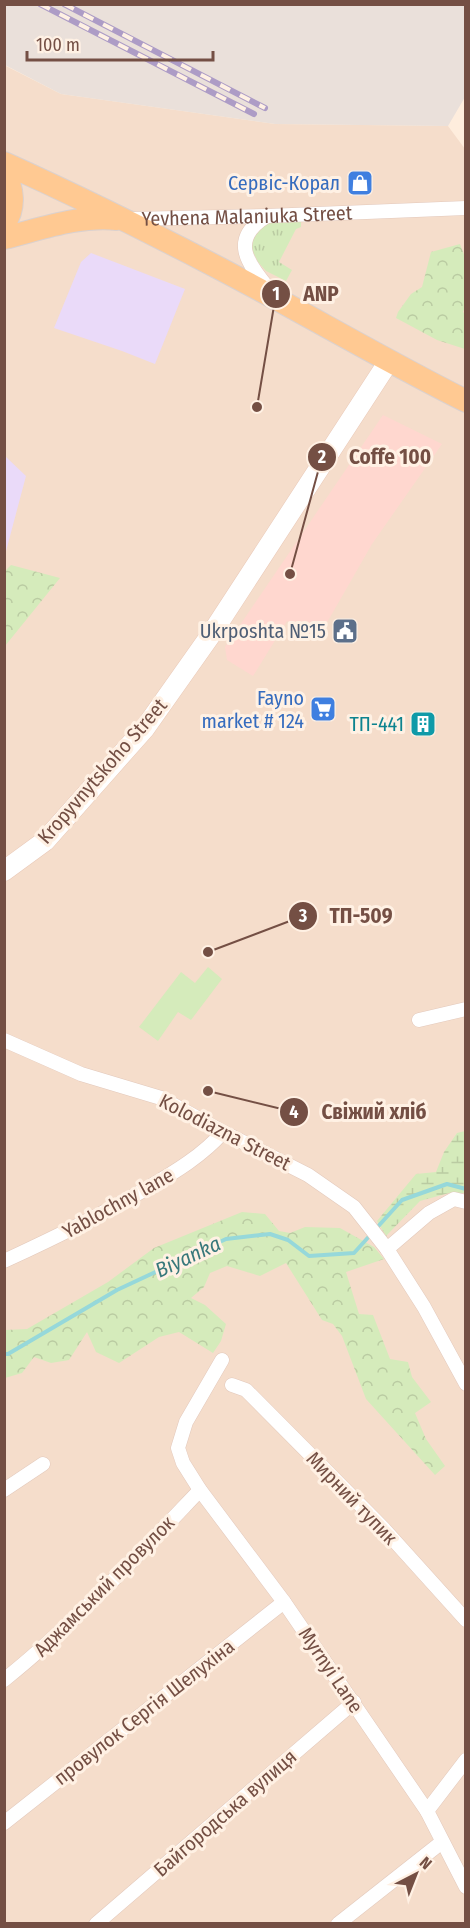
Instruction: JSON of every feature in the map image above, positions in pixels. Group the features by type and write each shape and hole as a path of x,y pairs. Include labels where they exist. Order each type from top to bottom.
{"main road":[{"name":"Yevhena Malaniuka Street","path":"4,163 125,220"},
{"path":"4,172 10,183 12,205 4,224"},
{"path":"4,238 70,221 107,218 125,220 465,401"},
{"name":"Kropyvnytskoho Street","path":"4,871 45,841 145,728 242,588 389,362"}],"street":[{"name":"Yevhena Malaniuka Street","path":"125,220 465,208"},
{"path":"267,216 250,229 246,237 246,255 250,266 279,301"},
{"path":"419,1020 465,1010"},
{"name":"Kolodiazna Street","path":"4,1040 81,1074 161,1098 222,1132 308,1175 354,1207 385,1246 429,1316 465,1384"},
{"name":"Yablochny lane","path":"4,1261 79,1226 174,1173 214,1142 222,1132"},
{"path":"385,1246 429,1213 454,1199 465,1202"},
{"name":"Myrnyi Lane","path":"222,1360 186,1422 178,1448 183,1463 200,1490 285,1602 427,1811 465,1887"},
{"name":"Мирний тупик","path":"232,1384 246,1390 383,1528 465,1620"},
{"path":"4,1490 43,1464"},
{"name":"Аджамський провулок","path":"4,1680 29,1660 109,1585 200,1490"},
{"name":"провулок Сергія Шелухіна","path":"4,1823 285,1602"},
{"name":"Байгородська вулиця","path":"96,1923 354,1702"},
{"path":"427,1811 465,1760"},
{"path":"338,1923 442,1842"}],"shaded area":[{"path":"4,5 465,5 465,97 448,126 275,124 61,94 5,65"},
{"path":"4,65 61,94 275,124 448,126 465,149 465,1923 5,1923"},
{"path":"91,253 185,289 155,364 54,328 81,262"},
{"path":"383,415 442,444 372,544 317,640 287,621 253,676 227,660 225,647"},
{"path":"5,456 26,476 5,555"}],"green space":[{"path":"301,219 301,227 296,229 279,262 292,270 286,281 266,271 258,262 250,241 253,233 268,222"},
{"path":"460,244 465,257 466,305 463,312 465,314 465,349 437,340 396,318 411,294 422,287 431,252"},
{"path":"11,565 60,578 5,646 5,571"},
{"path":"208,967 222,979 191,1020 178,1012 158,1041 139,1027 181,972 195,983"},
{"path":"465,1131 465,1193 449,1193 420,1201 386,1236 377,1221 416,1174 436,1172 444,1152 457,1133"},
{"path":"242,1212 265,1214 279,1231 290,1233 305,1227 340,1228 374,1247 384,1259 346,1272 359,1314 373,1315 390,1359 408,1362 412,1377 431,1402 415,1413 426,1439 445,1466 435,1475 366,1399 342,1336 333,1324 322,1320 286,1263 260,1276 227,1266 210,1273 204,1287 191,1298 205,1305 226,1324 221,1341 213,1353 179,1332 159,1337 119,1363 96,1352 87,1332 69,1360 51,1363 34,1357 22,1373 5,1378 5,1330 27,1329 108,1282 154,1248"}],"waterway":[{"name":"Biyanka","path":"4,1354 8,1354 117,1290 226,1239 270,1234 288,1240 309,1256 354,1253 402,1200 447,1184 466,1189"}],"railway":[{"path":"40,4 254,114"},
{"path":"64,4 265,108"}],"place":[{"name":"Сервіс-Корал","path":"360,183"},
{"name":"ANP","path":"257,407"},
{"name":"Coffe 100","path":"290,574"},
{"name":"Ukrposhta №15","path":"345,631"},
{"name":"Fayno market # 124","path":"323,709"},
{"name":"ТП-441","path":"423,724"},
{"name":"ТП-509","path":"208,952"},
{"name":"Свіжий хліб","path":"208,1091"}]}
